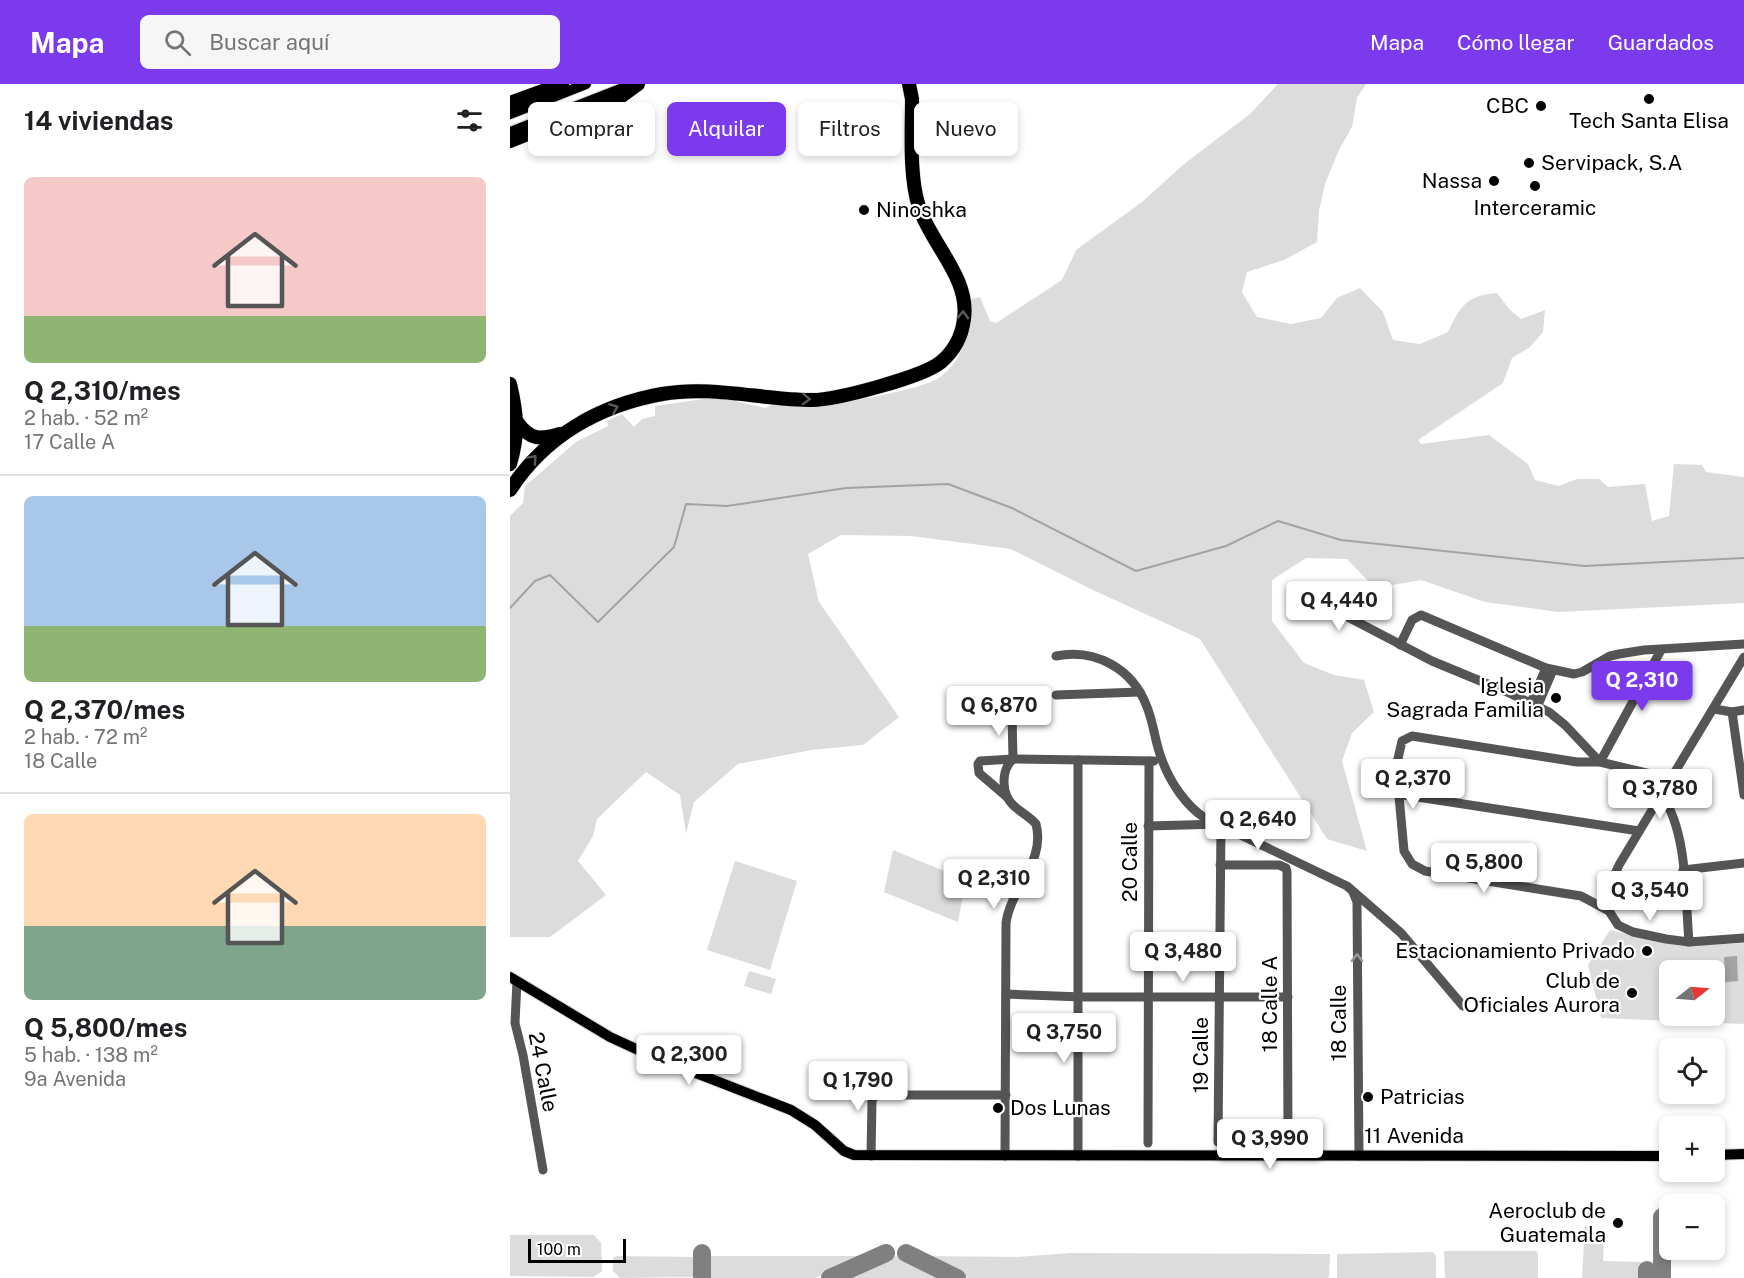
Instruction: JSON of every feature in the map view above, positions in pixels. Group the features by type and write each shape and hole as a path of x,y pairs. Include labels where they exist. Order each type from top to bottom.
{"highway":[{"path":"510,103 562,84"},
{"path":"510,141 620,97 638,84"},
{"path":"510,490 534,458 562,434 612,408 645,398 687,392 812,400 834,397 924,372 946,357 959,337 965,309 956,279 925,222 916,197 912,99 909,84"},
{"path":"510,384 517,422 515,448 510,464"},
{"path":"517,422 524,432 536,437 562,434"}],"main road":[{"path":"510,114 586,84"},
{"path":"510,132 633,84"},
{"name":"11 Avenida","path":"514,979 610,1036 646,1054 791,1110 815,1125 849,1154 871,1156 1659,1156"},
{"path":"1725,1155 1744,1154"}],"street":[{"path":"1344,615 1432,661 1549,712 1565,725 1600,762"},
{"path":"1400,645 1412,620 1417,616 1424,616 1564,673 1582,672 1610,656 1644,650 1744,644"},
{"path":"1600,762 1661,650"},
{"path":"1056,656 1085,653 1103,659 1123,674 1140,692 1150,716 1162,762 1189,805 1205,818 1347,886 1401,933 1463,1006"},
{"path":"1606,909 1619,865 1744,657"},
{"path":"1535,704 1550,669"},
{"path":"1056,695 1140,692"},
{"path":"1714,709 1732,712 1744,710"},
{"path":"1732,712 1744,795"},
{"path":"1008,798 1005,789 1005,771 1013,759 1012,714"},
{"path":"1672,779 1600,762 1577,762 1418,736 1407,738 1402,741 1397,763 1404,851 1412,864 1425,871 1581,896 1606,909 1618,925 1633,932 1689,942 1744,938"},
{"path":"1005,1156 1007,916 1012,901 1035,858 1038,839 1036,824 982,776 978,770 978,764 980,761 1013,759 1162,762"},
{"path":"1078,760 1078,1156"},
{"name":"20 Calle","path":"1148,1143 1149,761"},
{"path":"1398,794 1639,831"},
{"path":"1662,795 1674,818 1683,870 1689,942"},
{"path":"1148,826 1221,824"},
{"name":"19 Calle","path":"1218,1142 1221,824"},
{"path":"1683,870 1744,863"},
{"name":"18 Calle A","path":"1220,865 1273,864 1286,868 1288,878 1288,1140"},
{"name":"18 Calle","path":"1352,890 1357,902 1359,1156"},
{"name":"24 Calle","path":"514,979 516,1023 543,1170"},
{"path":"1006,994 1288,997"},
{"path":"871,1156 872,1100 876,1095 1006,1095"}],"shaded area":[{"path":"1278,84 1366,84 1357,98 1352,127 1339,150 1325,184 1319,211 1317,242 1284,260 1247,272 1242,292 1257,317 1291,324 1321,318 1337,298 1360,288 1383,312 1393,340 1420,344 1448,332 1465,304 1478,296 1497,293 1510,310 1521,319 1545,310 1543,332 1530,347 1512,358 1503,383 1418,440 1421,444 1489,435 1528,464 1535,480 1559,486 1577,479 1599,479 1608,487 1645,484 1652,521 1669,516 1674,464 1702,465 1706,472 1744,477 1744,603 1558,612 1485,602 1421,580 1375,588 1347,559 1306,558 1272,580 1272,621 1304,663 1334,675 1364,680 1374,712 1352,733 1342,761 1367,851 1327,839 1200,639 1011,549 911,536 841,535 808,554 819,602 899,717 863,745 811,750 738,764 694,802 686,834 680,795 646,772 597,819 593,836 578,861 606,895 550,937 510,937 510,516 523,503 525,486 576,442 608,426 607,421 622,414 634,427 642,419 655,416 655,406 717,397 765,408 774,404 864,396 869,398 937,379 954,364 960,354 967,332 971,299 980,297 990,321 996,323 1062,280 1076,250 1142,202 1184,164 1250,114"},
{"path":"893,850 966,880 958,922 884,892"},
{"path":"735,861 797,881 770,970 707,950"},
{"name":"Club de Oficiales Aurora","path":"1610,930 1680,946 1744,943 1744,1024 1725,1023 1725,960 1659,960 1659,1020 1601,1018 1588,965"},
{"path":"1737,956 1738,981 1725,982 1724,957"},
{"path":"749,971 776,979 771,994 744,986"},
{"path":"1585,1226 1604,1238 1603,1261 1642,1262 1642,1278 1582,1278"},
{"path":"510,1235 594,1235 601,1243 602,1271 593,1277 510,1276"},
{"path":"1444,1251 1536,1251 1538,1278 1445,1278"},
{"path":"1433,1252 1436,1256 1436,1278 1337,1278 1337,1254"},
{"path":"1071,1253 1330,1254 1329,1276 1328,1278 969,1278 922,1256 1017,1257"},
{"path":"616,1256 693,1257 696,1261 696,1274 693,1277 620,1278 613,1271 613,1258"},
{"path":"711,1256 867,1256 815,1278 708,1278 706,1261"},
{"path":"896,1256 944,1274 946,1278 843,1278"}],"waterway":[{"path":"510,608 535,581 550,575 598,622 674,547 686,504 727,506 846,488 948,484 1012,508 1136,571 1226,546 1278,521 1341,540 1584,566 1744,558"}],"taxiway":[{"path":"702,1253 702,1278"},
{"path":"830,1278 886,1253"},
{"path":"906,1253 957,1278"},
{"path":"1662,1260 1662,1278"},
{"path":"1647,1270 1647,1278"}],"place":[{"name":"Tech Santa Elisa","path":"1649,99"},
{"name":"CBC","path":"1541,106"},
{"name":"Servipack, S.A","path":"1529,163"},
{"name":"Nassa","path":"1494,181"},
{"name":"Interceramic","path":"1535,186"},
{"name":"Ninoshka","path":"864,210"},
{"name":"Iglesia Sagrada Familia","path":"1556,698"},
{"name":"Estacionamiento Privado","path":"1647,951"},
{"name":"Club de Oficiales Aurora","path":"1632,993"},
{"name":"Patricias","path":"1368,1097"},
{"name":"Dos Lunas","path":"998,1108"},
{"name":"Aeroclub de Guatemala","path":"1618,1223"}]}
